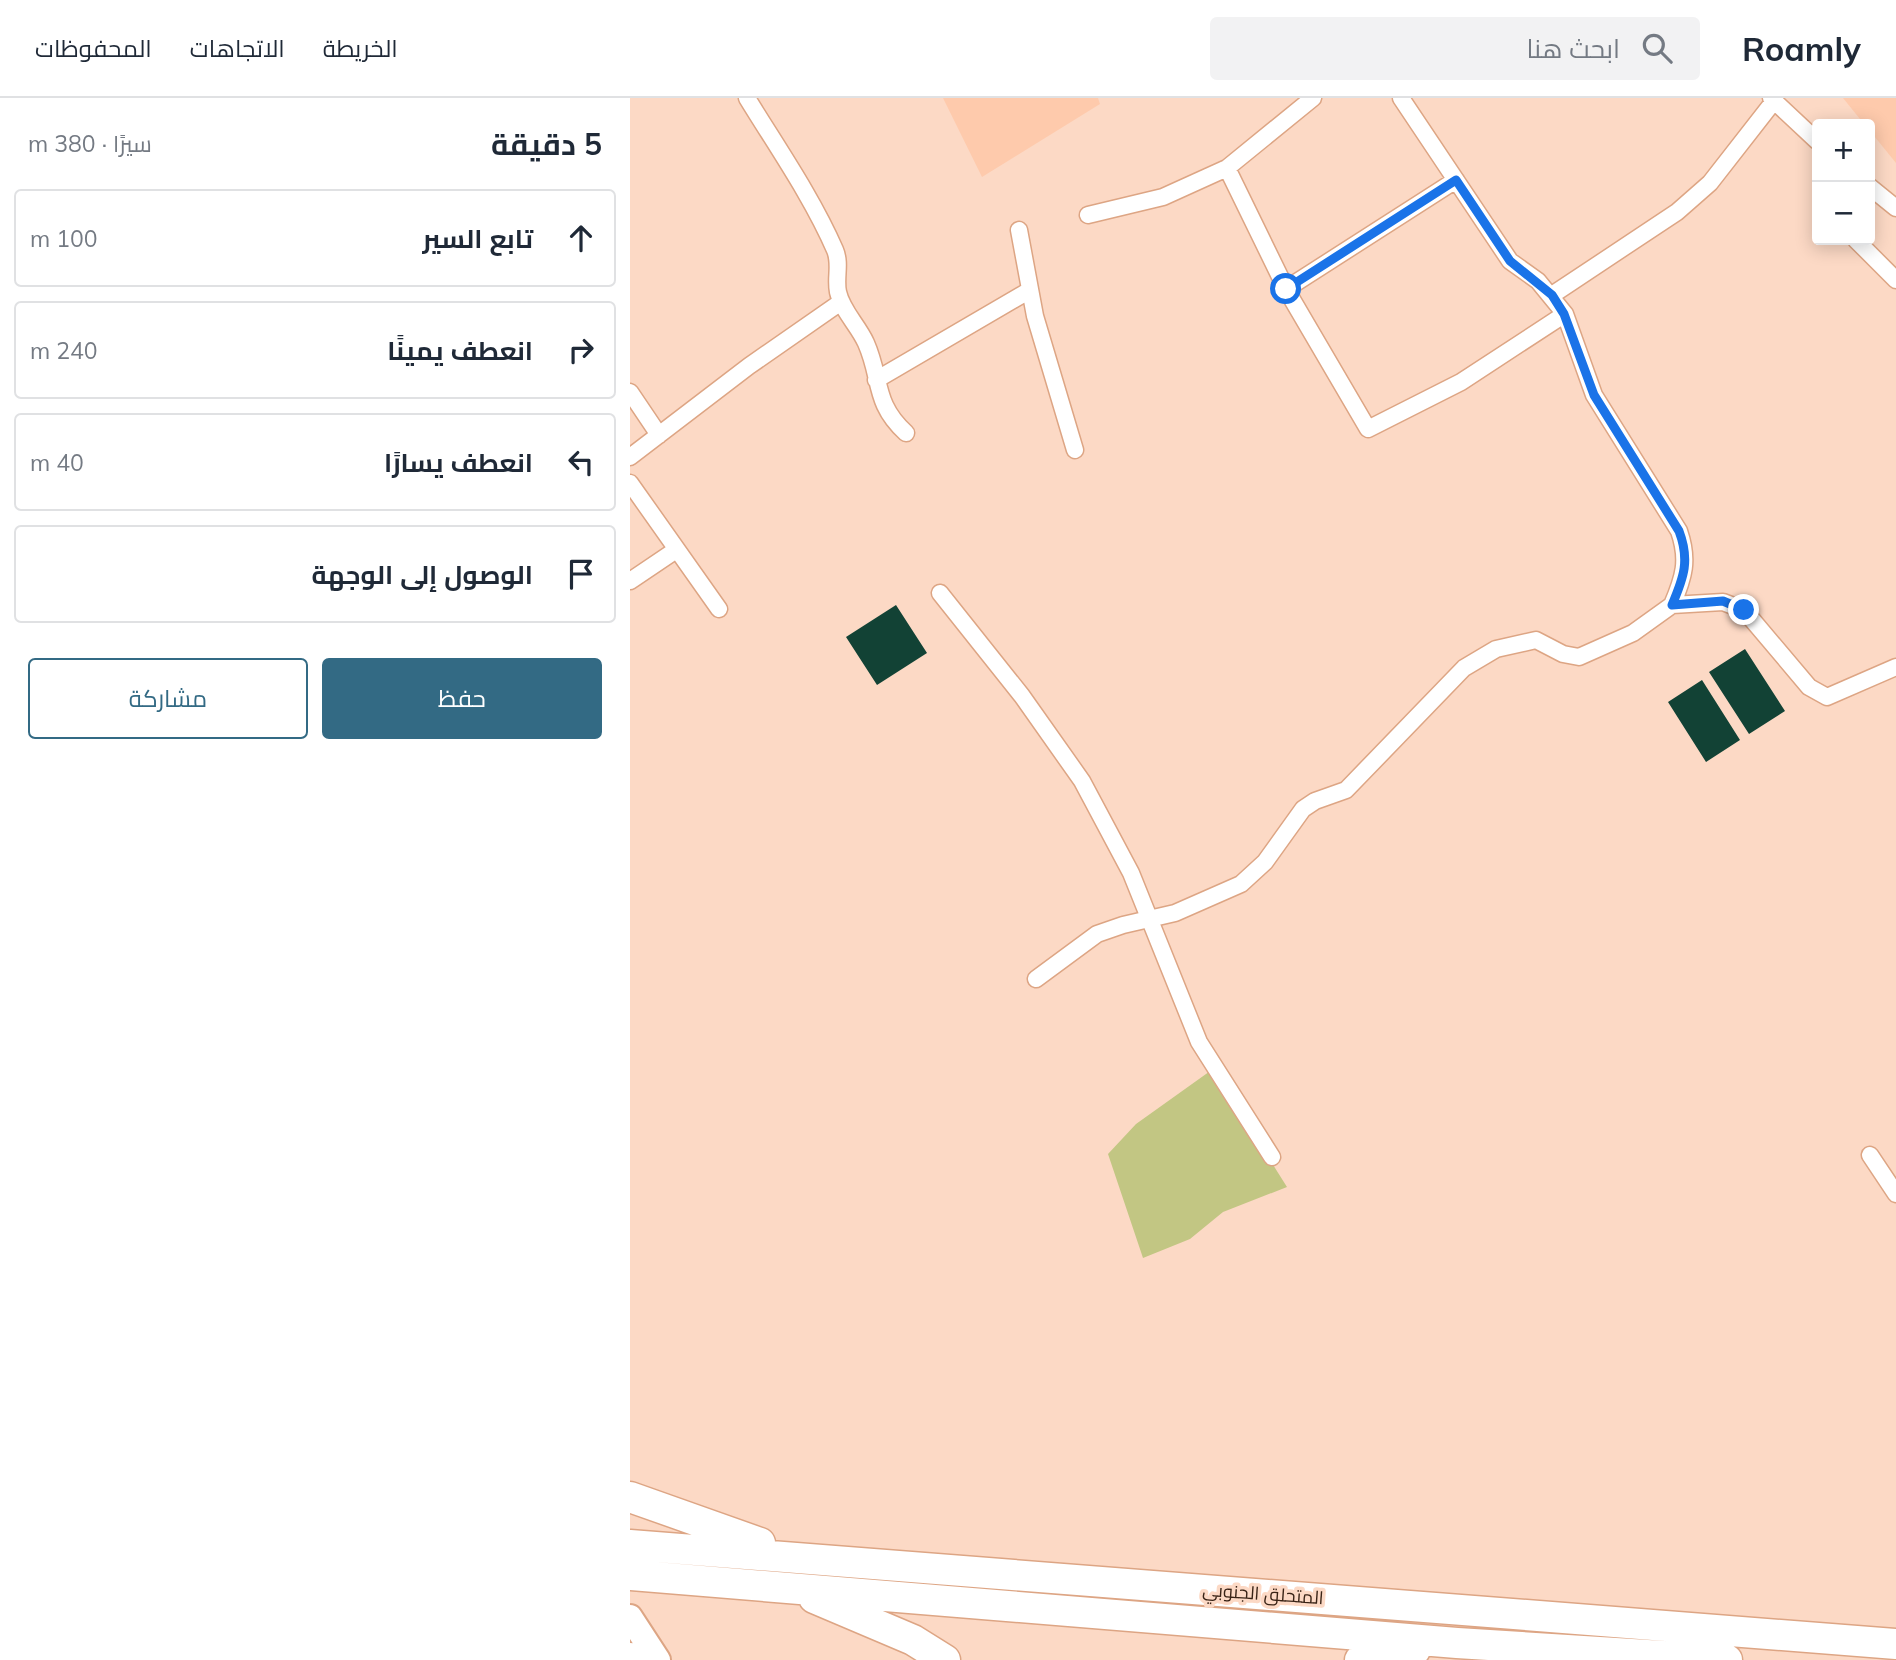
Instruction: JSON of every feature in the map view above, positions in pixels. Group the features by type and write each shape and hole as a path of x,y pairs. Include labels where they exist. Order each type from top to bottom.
{"highway":[{"path":"630,1497 744,1538 814,1559"},
{"name":"المتحلق الجنوبي","path":"630,1545 1896,1644"},
{"name":"المتحلق الجنوبي","path":"630,1575 1457,1643 1727,1660"},
{"path":"788,1587 912,1640 944,1660"},
{"path":"1360,1660 1457,1643"}],"main road":[{"path":"630,1617 642,1654"}],"street":[{"path":"747,98 790,168 837,254 841,302 865,341 875,365 883,406 906,433"},
{"path":"1088,215 1163,197 1227,168 1313,98"},
{"path":"1035,979 1097,934 1175,913 1250,877 1265,862 1303,810 1315,801 1346,790 1464,668 1478,659 1496,649 1530,640 1542,641 1563,654 1579,657 1633,634 1672,605 1686,569 1686,551 1679,531 1594,395 1564,314 1552,295 1510,261 1401,98"},
{"path":"1552,295 1677,212 1710,183 1772,100 1812,136"},
{"path":"1227,168 1286,289 1368,429 1461,382 1564,314"},
{"path":"1286,289 1456,180"},
{"path":"1875,191 1896,208"},
{"path":"1019,230 1035,316 1075,450"},
{"path":"1861,245 1896,280"},
{"path":"876,380 1030,290"},
{"path":"630,457 841,302"},
{"path":"630,392 659,435"},
{"path":"630,483 719,609"},
{"path":"630,581 676,550"},
{"path":"940,593 1022,696 1082,781 1131,873 1199,1042 1272,1157"},
{"path":"1672,605 1723,601 1744,610 1809,687 1827,697 1896,667"},
{"path":"1870,1155 1896,1194"}],"shaded area":[{"path":"943,98 1098,98 1100,104 982,177"},
{"path":"1843,98 1896,98 1896,163 1875,137 1875,119 1860,119"}],"green space":[{"path":"1213,1069 1287,1187 1223,1212 1190,1239 1143,1258 1108,1154 1136,1124"}],"building":[{"path":"896,605 927,653 877,685 846,637"},
{"path":"1745,649 1785,711 1749,734 1709,672"},
{"path":"1702,680 1740,740 1706,762 1668,702"}],"route":[{"path":"1286,289 1456,180 1510,261 1552,295 1573,334 1594,395 1679,531 1686,551 1686,569 1672,605 1723,601 1744,610"}]}
